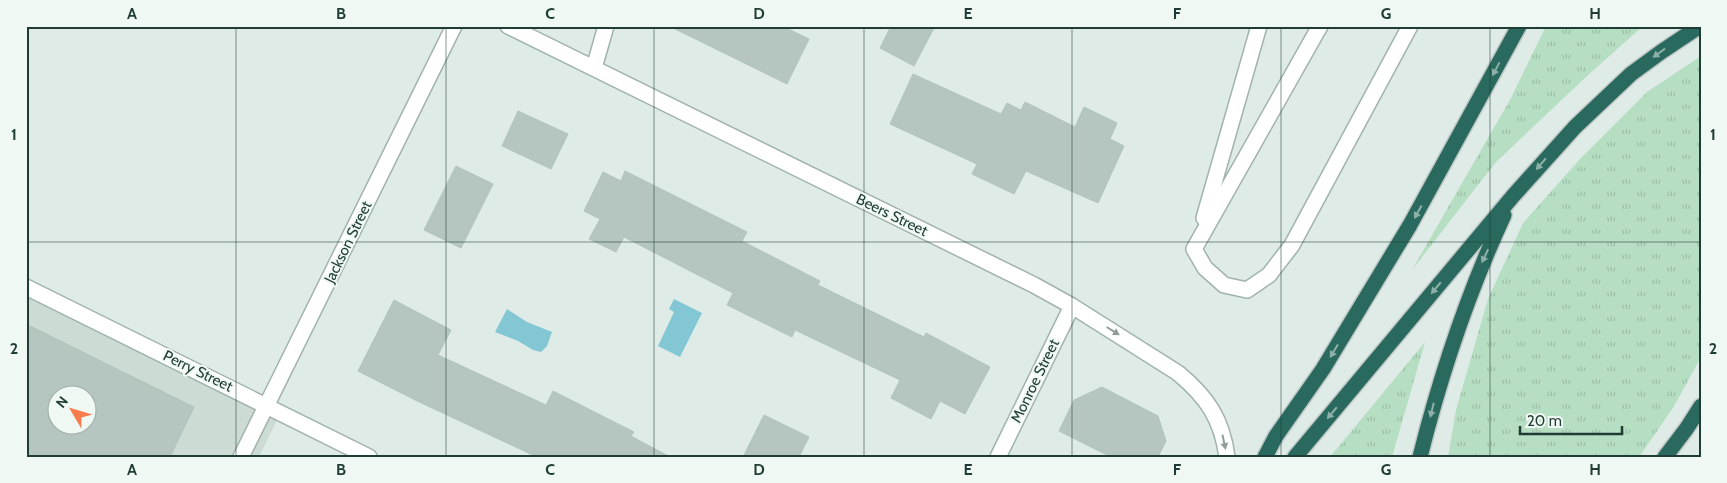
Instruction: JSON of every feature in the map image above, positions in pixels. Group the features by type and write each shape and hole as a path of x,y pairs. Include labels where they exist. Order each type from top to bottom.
{"highway":[{"path":"1265,457 1276,436 1323,370 1410,225 1519,26"},
{"path":"1295,457 1544,159 1602,100 1639,68 1700,26"},
{"path":"1420,457 1434,400 1460,320 1481,264 1513,196"},
{"path":"1665,457 1701,406"}],"street":[{"name":"Jackson Street","path":"241,457 454,26"},
{"name":"Beers Street","path":"508,26 1034,285 1072,306 1172,369 1194,386 1207,402 1217,420 1224,438 1227,457"},
{"path":"594,68 606,26"},
{"path":"1197,244 1259,26"},
{"path":"1320,26 1194,249 1205,268 1224,285 1247,290 1269,275 1292,245 1410,26"},
{"name":"Perry Street","path":"26,286 369,457"},
{"name":"Monroe Street","path":"998,457 1072,306"}],"shaded area":[{"path":"26,286 278,418 259,457 26,457"}],"green space":[{"path":"1546,26 1643,26 1495,163 1412,270 1511,98"},
{"path":"1701,56 1701,357 1673,408 1639,457 1448,457 1456,410 1488,299 1523,223 1580,159 1647,92"},
{"path":"1425,342 1392,457 1330,457"}],"water":[{"path":"674,299 702,313 680,357 658,346 674,312 669,309"},
{"path":"507,309 527,322 552,332 547,346 541,352 495,332"}],"building":[{"path":"669,26 782,26 809,39 787,84"},
{"path":"891,26 935,26 914,66 880,48"},
{"path":"913,74 1001,114 1007,103 1021,110 1025,102 1075,127 1084,107 1117,123 1110,139 1124,146 1098,203 1026,171 1014,194 972,174 977,164 890,124"},
{"path":"518,111 568,134 551,169 502,146"},
{"path":"456,166 493,184 461,248 424,230"},
{"path":"625,171 747,232 742,241 820,281 818,285 924,337 926,333 990,367 965,414 940,401 931,419 891,398 900,380 795,330 792,337 727,305 733,293 624,237 616,252 589,239 600,219 584,211 603,172 621,181"},
{"path":"394,300 451,330 438,355 546,405 553,391 634,432 631,436 670,457 537,457 358,371"},
{"path":"26,324 194,407 170,457 26,457"},
{"path":"1102,387 1158,416 1166,441 1158,457 1111,457 1059,431 1074,400"},
{"path":"764,415 809,437 799,457 743,457"}]}
